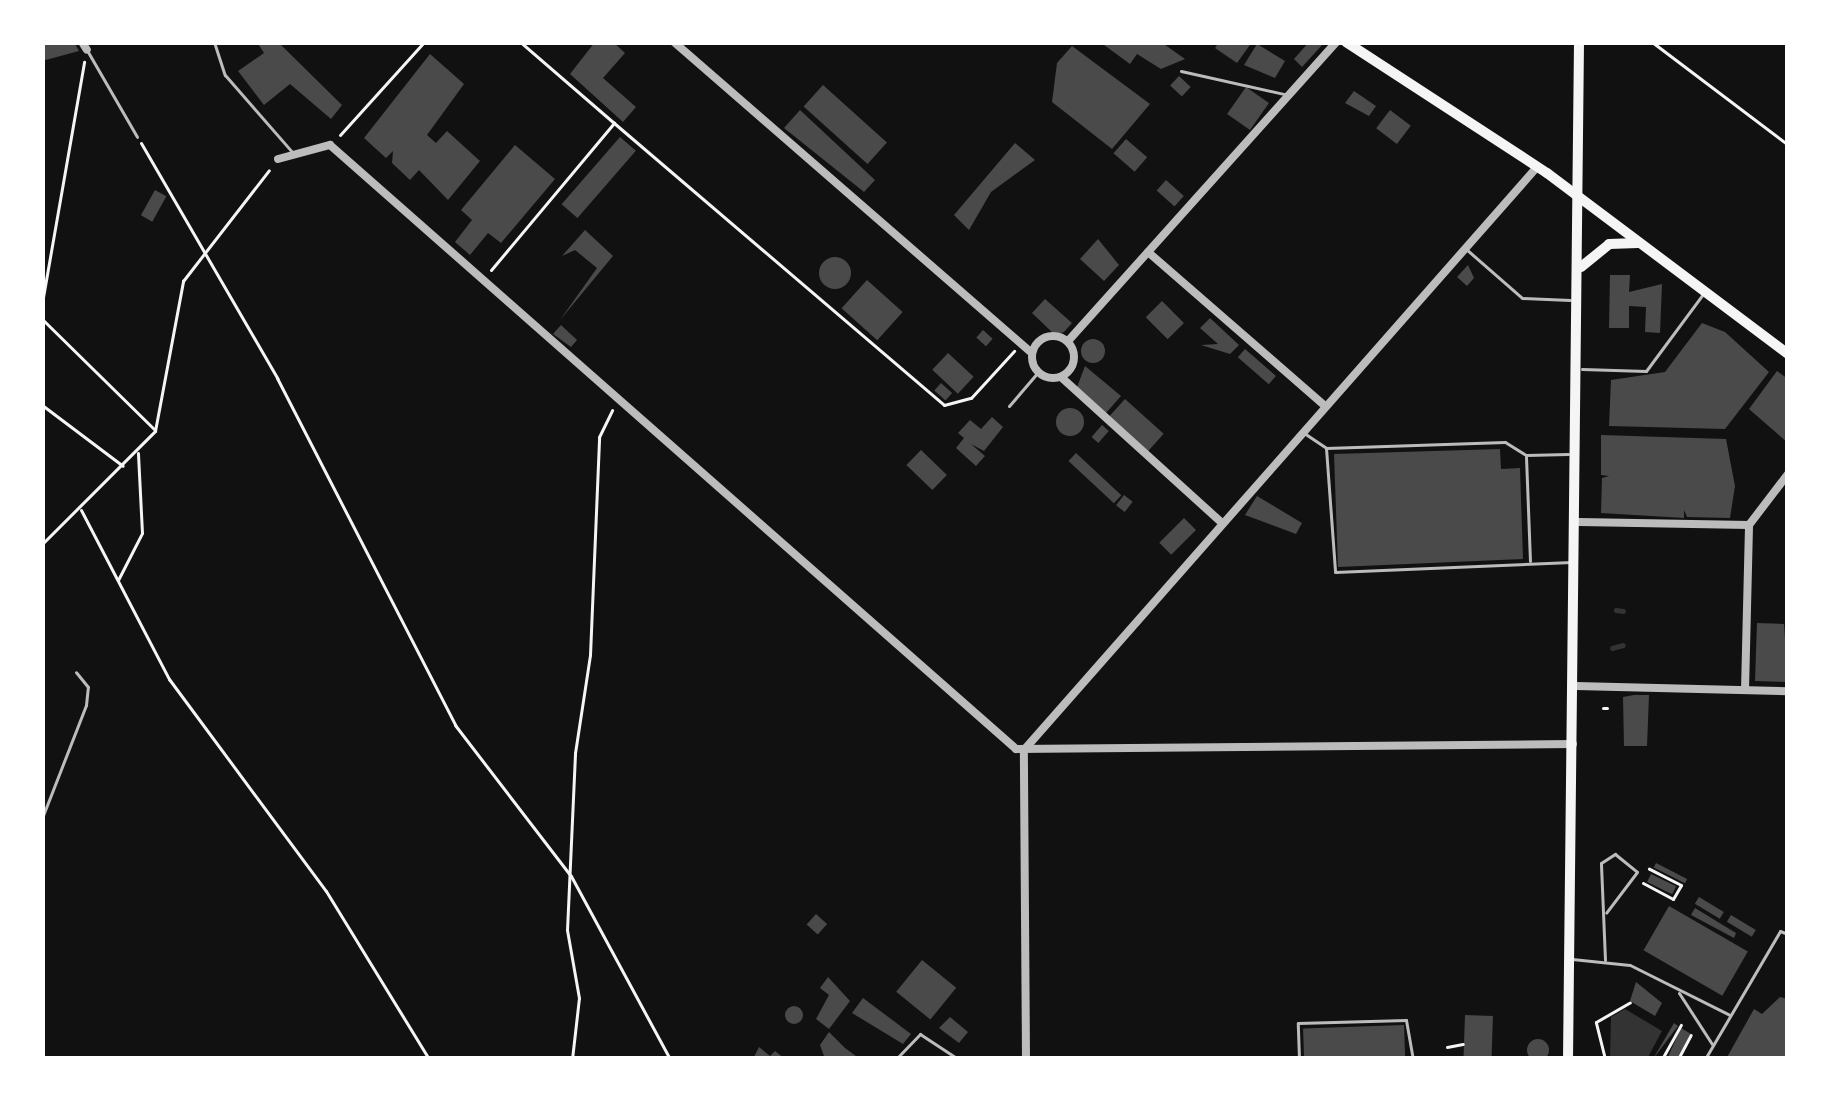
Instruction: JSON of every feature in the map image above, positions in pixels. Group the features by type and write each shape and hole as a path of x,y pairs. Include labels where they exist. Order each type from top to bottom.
{"main road":[{"path":"1346,42 1537,166 1788,354"},
{"path":"1568,1059 1581,369 1579,42"},
{"path":"1581,267 1613,243 1641,243"}],"street":[{"path":"674,42 1029,351 1039,371 1061,376 1222,523"},
{"path":"1069,340 1336,42"},
{"path":"278,160 330,145 1024,750 1575,744"},
{"path":"1026,1059 1024,750 1537,166"},
{"path":"1148,252 1325,406"},
{"path":"1029,351 1054,337 1069,340"},
{"path":"1061,376 1075,356 1069,340"},
{"path":"1745,690 1749,525 1788,474"},
{"path":"1579,522 1749,525"},
{"path":"1576,686 1788,691"}],"lane":[{"path":"214,42 225,75 294,154"},
{"path":"84,46 137,137"},
{"path":"1181,70 1288,96"},
{"path":"1465,248 1522,298 1581,301"},
{"path":"1581,369 1646,370 1705,292"},
{"path":"1009,406 1039,371"},
{"path":"1303,432 1326,448 1505,442 1526,454 1580,454"},
{"path":"1326,448 1330,566 1335,572 1578,562"},
{"path":"1526,454 1530,563"},
{"path":"42,818 86,705 88,687 76,672"},
{"path":"1605,960 1601,863 1615,854 1637,872 1606,914"},
{"path":"1705,1059 1780,931 1788,934"},
{"path":"1570,959 1605,960 1730,1015"},
{"path":"1678,992 1713,1046"},
{"path":"1299,1059 1298,1023 1406,1020 1413,1059"},
{"path":"896,1059 920,1034 958,1059"}],"path":[{"path":"330,145 424,42"},
{"path":"520,42 944,405 971,398 1018,346"},
{"path":"1652,42 1788,145"},
{"path":"42,302 84,46"},
{"path":"481,281 614,123"},
{"path":"137,137 203,246 213,279 277,378 454,725 571,876 670,1059"},
{"path":"42,544 82,510 155,431 177,296 203,246 278,160"},
{"path":"42,319 155,431"},
{"path":"572,1059 580,998 567,929 599,437 622,400"},
{"path":"42,405 124,467"},
{"path":"118,580 142,533 138,451"},
{"path":"82,510 169,679 326,891 429,1059"},
{"path":"1642,882 1673,899 1681,885 1649,869"},
{"path":"1605,1059 1596,1022 1630,1002"},
{"path":"1662,1059 1681,1025"},
{"path":"1678,1059 1692,1033"},
{"path":"1447,1046 1463,1044"}],"shaded area":[{"path":"1625,1009 1662,1031 1647,1059 1610,1059 1611,1017"}],"building":[{"path":"42,42 74,42 79,51 42,61"},
{"path":"257,42 278,42 342,105 331,119 290,84 264,105 238,71 264,53"},
{"path":"595,42 613,42 625,53 603,78 636,107 623,122 570,74"},
{"path":"1100,42 1161,42 1185,59 1161,69 1137,54 1130,64"},
{"path":"1219,42 1252,42 1237,63 1215,48"},
{"path":"1309,42 1323,44 1302,67 1294,59"},
{"path":"1257,44 1285,61 1275,78 1244,65"},
{"path":"1072,46 1150,104 1112,149 1052,102 1057,63"},
{"path":"430,54 464,84 427,135 436,143 447,131 480,161 448,200 419,170 410,180 392,163 393,151 386,158 364,138"},
{"path":"1179,76 1191,87 1182,96 1170,86"},
{"path":"823,85 887,143 868,164 804,107"},
{"path":"1246,87 1269,103 1250,130 1227,114"},
{"path":"1354,91 1376,106 1369,116 1345,103"},
{"path":"800,110 875,180 864,192 784,128"},
{"path":"1390,110 1411,126 1397,144 1376,128"},
{"path":"620,137 636,151 577,218 562,204"},
{"path":"1126,139 1147,157 1135,172 1114,153"},
{"path":"1015,143 1035,160 991,192 969,230 954,215"},
{"path":"515,145 555,179 501,243 488,233 470,255 455,242 472,220 461,210"},
{"path":"1166,180 1184,196 1174,206 1157,190"},
{"path":"155,190 166,196 152,222 141,215"},
{"path":"585,230 613,256 560,320 597,268 575,250 562,256"},
{"path":"1098,239 1119,265 1104,281 1080,259"},
{"path":"835,257 846,262 851,273 846,284 835,289 824,284 819,273 824,262"},
{"path":"1468,265 1474,278 1467,286 1457,277"},
{"path":"1610,275 1630,275 1629,292 1662,284 1660,333 1645,332 1646,307 1629,306 1629,328 1609,328"},
{"path":"867,280 903,312 877,340 842,308"},
{"path":"1045,299 1072,323 1064,332 1055,335 1032,313"},
{"path":"1162,301 1184,323 1168,339 1146,317"},
{"path":"1210,318 1239,345 1230,354 1201,345 1218,344 1200,328"},
{"path":"1702,323 1725,332 1769,372 1725,429 1609,426 1611,380 1665,372"},
{"path":"561,325 577,340 571,347 553,334"},
{"path":"983,330 993,339 986,346 976,337"},
{"path":"1093,339 1102,342 1102,360 1093,363 1084,360 1081,351 1084,342"},
{"path":"1245,349 1276,376 1269,384 1238,357"},
{"path":"948,353 974,377 958,394 932,370"},
{"path":"1085,366 1121,396 1106,413 1077,387"},
{"path":"1777,371 1788,379 1788,443 1749,409"},
{"path":"941,383 952,393 945,400 934,390"},
{"path":"1125,399 1164,434 1148,451 1110,416"},
{"path":"1070,408 1080,412 1084,422 1080,432 1070,436 1060,432 1056,422 1060,412"},
{"path":"992,417 1003,427 984,451 971,444 985,456 976,466 956,448 964,438 958,433 970,420 981,429"},
{"path":"1102,425 1109,431 1098,443 1092,437"},
{"path":"1601,435 1726,439 1735,486 1730,518 1687,517 1684,510 1684,518 1601,513 1602,478 1609,476 1601,475"},
{"path":"1500,449 1501,469 1520,468 1523,559 1338,567 1334,454"},
{"path":"921,450 947,475 932,490 906,465"},
{"path":"1076,453 1121,495 1114,503 1068,461"},
{"path":"1124,495 1133,502 1125,512 1116,505"},
{"path":"1257,496 1302,523 1296,534 1245,515"},
{"path":"1184,518 1196,530 1171,555 1159,543"},
{"path":"1757,623 1784,624 1788,682 1755,681"},
{"path":"1649,695 1647,746 1624,746 1623,697"},
{"path":"1656,863 1687,879 1685,883 1654,867"},
{"path":"1651,874 1676,886 1672,894 1647,882"},
{"path":"1699,897 1724,912 1720,919 1695,904"},
{"path":"1669,906 1748,952 1722,996 1644,950"},
{"path":"1695,908 1736,933 1734,938 1691,915"},
{"path":"816,914 827,924 818,934 807,924"},
{"path":"1731,915 1756,930 1752,937 1727,922"},
{"path":"922,960 956,988 930,1020 896,992"},
{"path":"828,977 850,1001 829,1029 816,1019 829,995 820,988"},
{"path":"1636,982 1662,1003 1655,1016 1630,1001"},
{"path":"1780,997 1788,999 1788,1059 1726,1059 1754,1009 1762,1014"},
{"path":"863,998 911,1034 903,1044 852,1013"},
{"path":"794,1006 803,1015 794,1024 785,1015"},
{"path":"1465,1015 1493,1016 1491,1059 1463,1058"},
{"path":"950,1017 968,1032 959,1043 939,1028"},
{"path":"1674,1023 1678,1026 1653,1059"},
{"path":"1404,1025 1405,1059 1304,1059 1303,1029"},
{"path":"1681,1028 1691,1034 1677,1059 1667,1059"},
{"path":"829,1032 860,1059 824,1056 820,1045"},
{"path":"1538,1039 1549,1050 1538,1061 1527,1050"},
{"path":"759,1047 770,1056 775,1051 785,1059 753,1059"}],"waterway":[{"path":"1616,610 1623,611"},
{"path":"1612,648 1623,645"}]}
